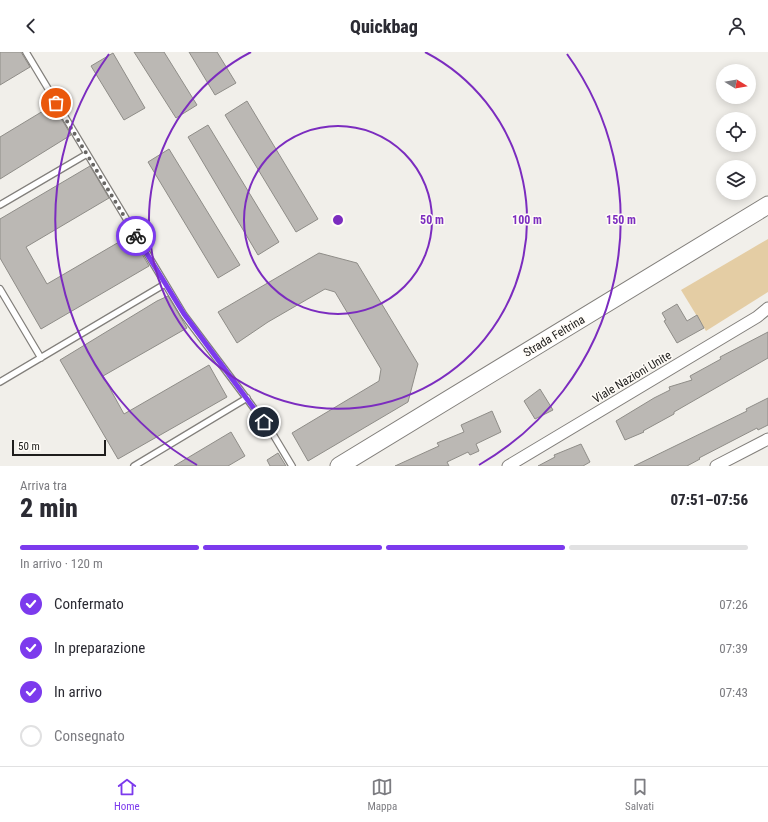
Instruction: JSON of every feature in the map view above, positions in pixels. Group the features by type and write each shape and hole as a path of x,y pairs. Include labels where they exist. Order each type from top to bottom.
{"main road":[{"name":"Strada Feltrina","path":"340,466 768,205"}],"street":[{"name":"Viale Nazioni Unite","path":"508,466 523,462 750,321 768,308"},
{"path":"718,466 768,439"}],"lane":[{"path":"26,52 184,314 247,398 292,466"},
{"path":"0,205 87,154"},
{"path":"0,382 165,284"},
{"path":"0,289 41,358"},
{"path":"134,466 247,398"}],"shaded area":[{"path":"768,239 768,292 706,331 681,290"}],"building":[{"path":"0,52 21,52 30,67 0,85"},
{"path":"134,52 164,52 197,105 176,118"},
{"path":"189,52 217,52 236,83 215,95"},
{"path":"113,53 145,108 124,120 91,66"},
{"path":"247,101 318,219 296,232 225,115"},
{"path":"53,105 71,135 0,179 0,137"},
{"path":"208,125 279,242 258,255 188,137"},
{"path":"169,149 240,265 218,278 148,162"},
{"path":"90,166 109,198 26,247 47,284 131,235 149,266 41,329 0,258 0,219"},
{"path":"319,253 357,263 418,364 408,402 308,461 292,433 379,381 381,369 335,292 325,289 268,322 237,343 218,312"},
{"path":"168,296 187,328 103,376 124,414 209,365 227,397 118,459 60,360 157,301"},
{"path":"677,304 687,321 697,315 704,328 677,343 664,321 666,320 662,313"},
{"path":"768,332 768,358 674,412 674,414 643,431 644,432 625,440 616,421 670,390 669,387 692,380 690,376 721,359 720,357"},
{"path":"540,389 553,410 535,419 524,401"},
{"path":"768,398 768,425 758,430 757,428 699,458 700,459 687,466 634,466 747,411 746,409"},
{"path":"492,411 501,432 476,444 479,451 470,455 468,452 447,462 449,466 395,466 439,446 437,443 464,432 461,425"},
{"path":"231,432 245,456 228,466 174,466"},
{"path":"581,444 590,462 583,466 538,466 555,457 554,455"},
{"path":"278,453 286,466 270,466 267,460"}],"way so far":[{"path":"56,103 136,236"}],"route":[{"path":"136,236 184,314 264,422"}]}
